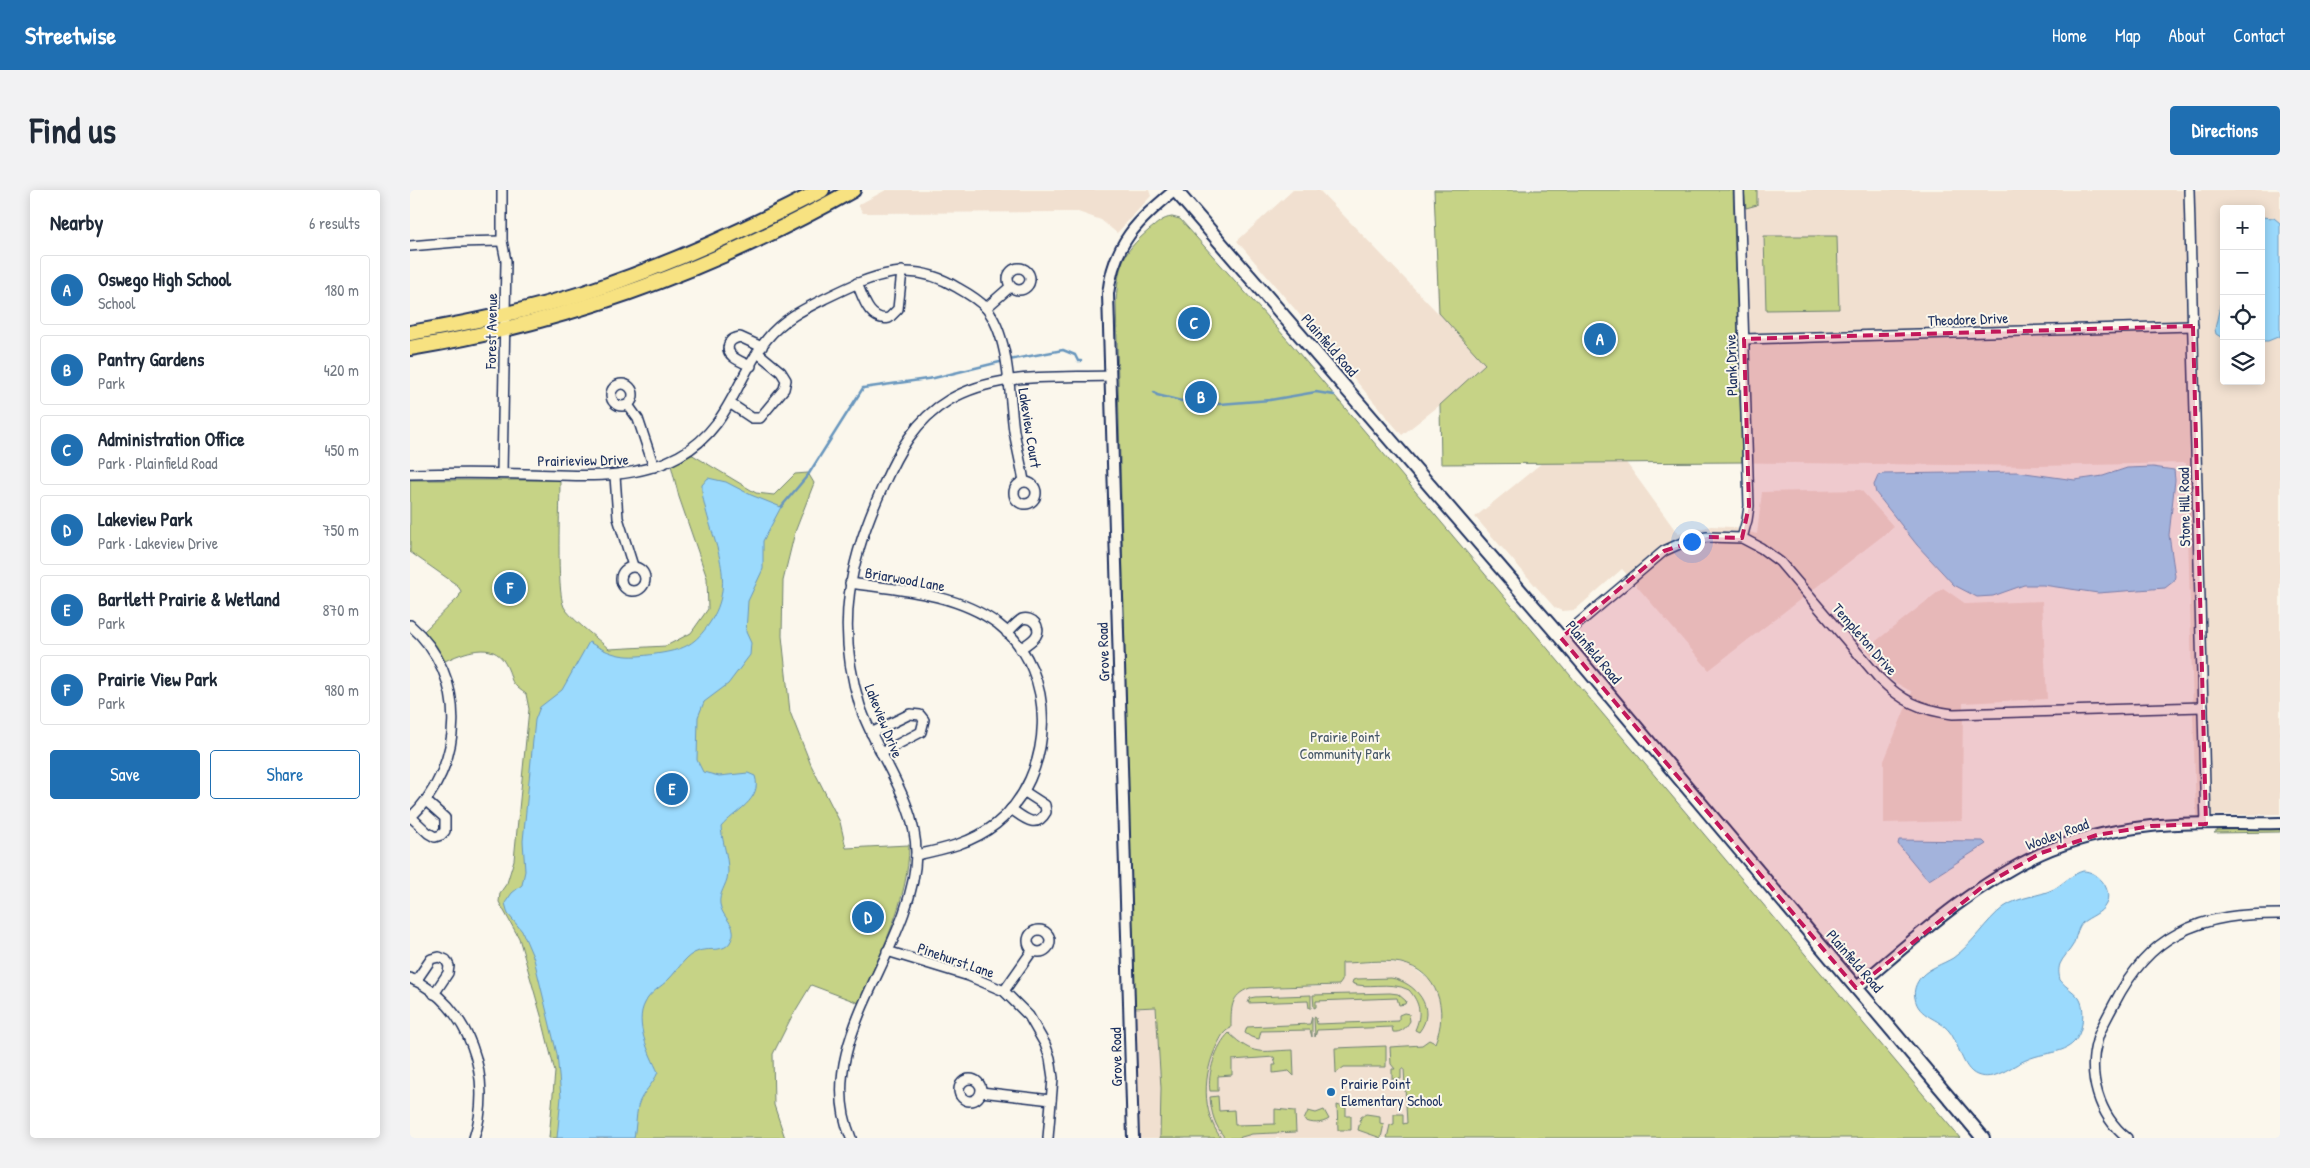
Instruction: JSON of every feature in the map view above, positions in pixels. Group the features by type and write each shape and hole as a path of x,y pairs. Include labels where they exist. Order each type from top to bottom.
{"main road":[{"path":"410,333 506,314 584,293 652,269 750,228 822,190"},
{"path":"410,348 505,330 619,296 677,275 758,240 853,190"},
{"name":"Plainfield Road","path":"1175,190 1561,638 1983,1138"}],"street":[{"name":"Forest Avenue","path":"502,190 502,241 506,261 502,473"},
{"name":"Grove Road","path":"1133,1138 1108,294 1114,263 1132,229 1175,190"},
{"name":"Plank Drive","path":"1739,190 1749,506 1742,538"},
{"name":"Stone Hill Road","path":"2189,190 2206,824"},
{"path":"410,246 502,241"},
{"path":"856,283 869,310 881,318 889,318 898,309 902,271"},
{"name":"Prairieview Drive","path":"410,474 502,473 615,476 654,467 680,456 698,443 718,422 731,404 760,350 774,331 794,314 873,276 902,271 928,274 949,282 986,308 1002,341 1009,380"},
{"path":"986,308 1010,287"},
{"name":"Theodore Drive","path":"1744,339 2193,326"},
{"path":"731,404 752,418 760,418 785,388 786,380 783,374 760,350 740,337 732,339 728,350 731,355 751,366"},
{"name":"Lakeview Drive","path":"851,1138 842,1100 842,1074 849,1044 906,906 916,855 913,830 905,803 871,733 860,705 852,674 848,642 850,583 860,540 894,460 909,436 925,418 949,400 976,388 1009,380 1109,376"},
{"name":"Lakeview Court","path":"1009,380 1014,432 1024,481"},
{"path":"628,405 638,419 654,467"},
{"path":"615,476 618,518 633,566"},
{"name":"Templeton Drive","path":"1561,638 1664,551 1686,541 1707,536 1742,538 1761,548 1780,562 1879,678 1895,694 1914,705 1934,712 1953,714 2203,707"},
{"name":"Briarwood Lane","path":"850,583 933,596 959,603 983,615 1007,633 1020,648 1034,676 1041,700 1043,730 1038,763 1025,792 995,824 970,840 947,849 916,855"},
{"path":"1007,633 1022,619 1030,619 1036,624 1038,630 1036,636 1020,648"},
{"path":"410,626 421,635 443,668 454,714 449,754 440,778 426,801 410,818 435,837 441,835 445,831 444,818 426,801"},
{"path":"871,733 910,714 920,715 924,720 921,732 881,753"},
{"path":"1011,809 1029,821 1036,822 1043,818 1046,812 1045,805 1025,792"},
{"name":"Wooley Road","path":"1856,988 1917,936 1986,884 2041,853 2097,835 2151,826 2280,823"},
{"path":"2127,1138 2114,1125 2099,1098 2094,1071 2094,1056 2101,1029 2134,970 2162,943 2200,923 2239,914 2280,914"},
{"name":"Pinehurst Lane","path":"887,951 927,965 969,976 1004,991 1029,1016 1045,1044 1052,1078 1048,1138"},
{"path":"1004,991 1032,951"},
{"path":"434,994 448,973 449,966 446,960 439,957 431,959 413,980 434,994 454,1014 467,1035 479,1066 482,1097 479,1122 474,1138"},
{"path":"981,1092 1051,1100"}],"highlighted area":[{"path":"2193,326 2206,824 2151,826 2097,835 2041,853 1986,884 1856,988 1561,638 1664,551 1707,537 1742,538 1749,506 1744,339"}],"shaded area":[{"path":"886,190 1149,190 1151,196 1117,233 1101,220 1078,212 863,213 858,205"},
{"path":"1293,190 1319,190 1438,313 1434,190 2280,190 2280,814 2196,816 2186,463 2036,466 1625,461 1678,534 1711,526 1731,527 1757,534 1762,492 1861,490 1894,527 1709,670 1622,569 1575,610 1562,611 1555,608 1475,517 1543,462 1441,464 1440,405 1402,435 1237,241"},
{"path":"1943,588 1966,604 2042,601 2047,699 1963,703 1962,821 1884,823 1884,761 1912,692 1891,680 1866,649"},
{"name":"Prairie Point Elementary School","path":"1389,962 1409,965 1430,980 1439,996 1442,1012 1438,1035 1433,1046 1528,1138 1138,1138 1134,1008 1231,1004 1241,991 1250,988 1334,986 1342,963"}],"green space":[{"path":"1434,190 1733,190 1742,462 1441,464 1440,405 1485,364 1439,313"},
{"path":"1744,190 1757,190 1757,205 1746,208"},
{"name":"Prairie Point Community Park","path":"1172,217 1180,219 1292,345 1960,1138 1387,1138 1390,1125 1394,1124 1394,1114 1403,1114 1403,1124 1407,1123 1404,1069 1401,1069 1401,1079 1392,1079 1392,1069 1395,1069 1391,1064 1390,1047 1422,1045 1429,1040 1435,1043 1441,1018 1437,994 1432,983 1424,974 1414,967 1401,963 1379,961 1342,963 1342,981 1339,985 1250,988 1243,991 1235,999 1232,1009 1231,1028 1224,1033 1217,1045 1212,1056 1207,1080 1207,1104 1210,1116 1221,1138 1160,1138 1161,1088 1156,1007 1134,1008 1116,301 1120,269 1127,253 1149,230 1162,220"},
{"path":"1764,236 1837,236 1839,309 1766,310"},
{"path":"691,454 756,493 774,495 795,474 808,473 814,483 795,532 783,581 782,636 790,712 811,765 840,822 846,848 909,845 908,866 904,886 892,926 859,1003 811,985 791,1018 773,1054 774,1105 785,1138 549,1138 555,1072 519,938 499,902 500,893 507,883 514,860 529,709 526,694 513,683 508,669 500,656 493,652 477,650 445,661 436,645 424,631 459,597 461,591 457,585 410,552 410,480 560,480 559,565 562,598 567,612 609,649 666,646 691,633 708,609 707,578 679,497 671,465"},
{"path":"2280,829 2280,832 2214,833 2218,830"},
{"path":"1391,978 1400,980 1408,985 1425,1005 1424,1023 1419,1032 1415,1030 1419,1019 1418,1004 1409,990 1386,985 1363,986 1352,983 1353,980 1357,979"},
{"path":"1398,994 1406,1001 1405,1004 1399,1005 1397,998 1316,1001 1316,1007 1314,1008 1313,995"},
{"path":"1311,995 1311,1008 1309,1008 1308,1001 1248,1003 1250,998 1255,997"},
{"path":"1409,1014 1410,1021 1405,1028 1398,1032 1393,1032 1392,1027 1317,1030 1315,1037 1314,1017 1317,1024 1399,1021 1399,1015"},
{"path":"1312,1017 1312,1037 1310,1030 1261,1031 1259,1039 1245,1033 1247,1027 1310,1024"},
{"path":"1229,1033 1245,1046 1258,1051 1293,1050 1294,1076 1289,1071 1273,1073 1273,1065 1276,1065 1274,1057 1232,1060 1232,1075 1218,1076 1218,1091 1210,1091 1211,1069 1216,1052"},
{"path":"1386,1046 1386,1067 1344,1067 1336,1073 1335,1048"},
{"path":"1218,1096 1219,1111 1234,1110 1235,1125 1275,1124 1275,1109 1295,1111 1296,1132 1252,1134 1238,1138 1225,1138 1216,1124 1211,1108 1210,1097"},
{"path":"1337,1105 1346,1108 1346,1116 1351,1116 1351,1130 1338,1130"},
{"path":"1324,1110 1329,1119 1326,1121 1316,1123 1304,1120 1308,1111 1316,1113"},
{"path":"1366,1114 1380,1116 1380,1123 1384,1124 1381,1138 1358,1130 1361,1117"}],"water":[{"path":"2265,217 2274,218 2280,223 2280,336 2265,341"},
{"path":"2220,306 2220,336 2216,334 2215,329"},
{"path":"2153,467 2174,470 2175,480 2169,535 2175,576 2174,581 2165,588 2098,593 2043,585 2024,585 1993,596 1977,597 1954,585 1917,545 1876,493 1874,485 1878,476 1883,474 2018,472 2075,480 2103,476 2127,468"},
{"path":"708,478 726,482 781,507 763,541 763,569 748,601 746,632 751,643 750,655 728,684 704,702 698,717 697,760 703,772 719,776 748,773 755,776 755,792 751,798 721,827 728,873 720,897 720,904 732,926 733,934 730,943 723,948 699,951 690,956 645,1003 642,1011 642,1029 647,1047 658,1072 638,1106 634,1138 557,1138 561,1097 557,1054 534,959 522,931 508,914 505,903 512,893 522,885 525,871 523,841 535,720 540,707 562,690 589,642 608,652 624,656 662,653 677,650 694,641 709,624 718,607 722,591 722,575 720,558 702,492 702,485"},
{"path":"1899,840 1983,841 1986,844 1929,880 1898,844"},
{"path":"2083,871 2099,877 2106,887 2108,898 2101,910 2080,925 2073,945 2059,966 2060,980 2079,998 2082,1004 2082,1024 2079,1035 2068,1047 2061,1050 2026,1060 1996,1075 1983,1077 1977,1075 1964,1062 1949,1031 1920,1009 1915,998 1915,987 1921,977 1928,971 1953,958 1960,952 2004,907 2010,903 2054,889 2072,876"}],"waterway":[{"path":"1009,360 1063,350 1075,355 1078,361 1081,361"},
{"path":"781,507 808,475 863,388 934,378 1004,361"},
{"path":"1154,392 1157,395 1190,403 1220,404 1270,400 1316,392 1334,395"}],"place":[{"name":"Administration Office","path":"1194,323"},
{"name":"Oswego High School","path":"1600,339"},
{"name":"Pantry Gardens","path":"1201,397"},
{"name":"Prairie View Park","path":"510,588"},
{"name":"Bartlett Prairie & Wetland","path":"672,789"},
{"name":"Lakeview Park","path":"868,917"},
{"name":"Prairie Point Elementary School","path":"1331,1092"}]}
